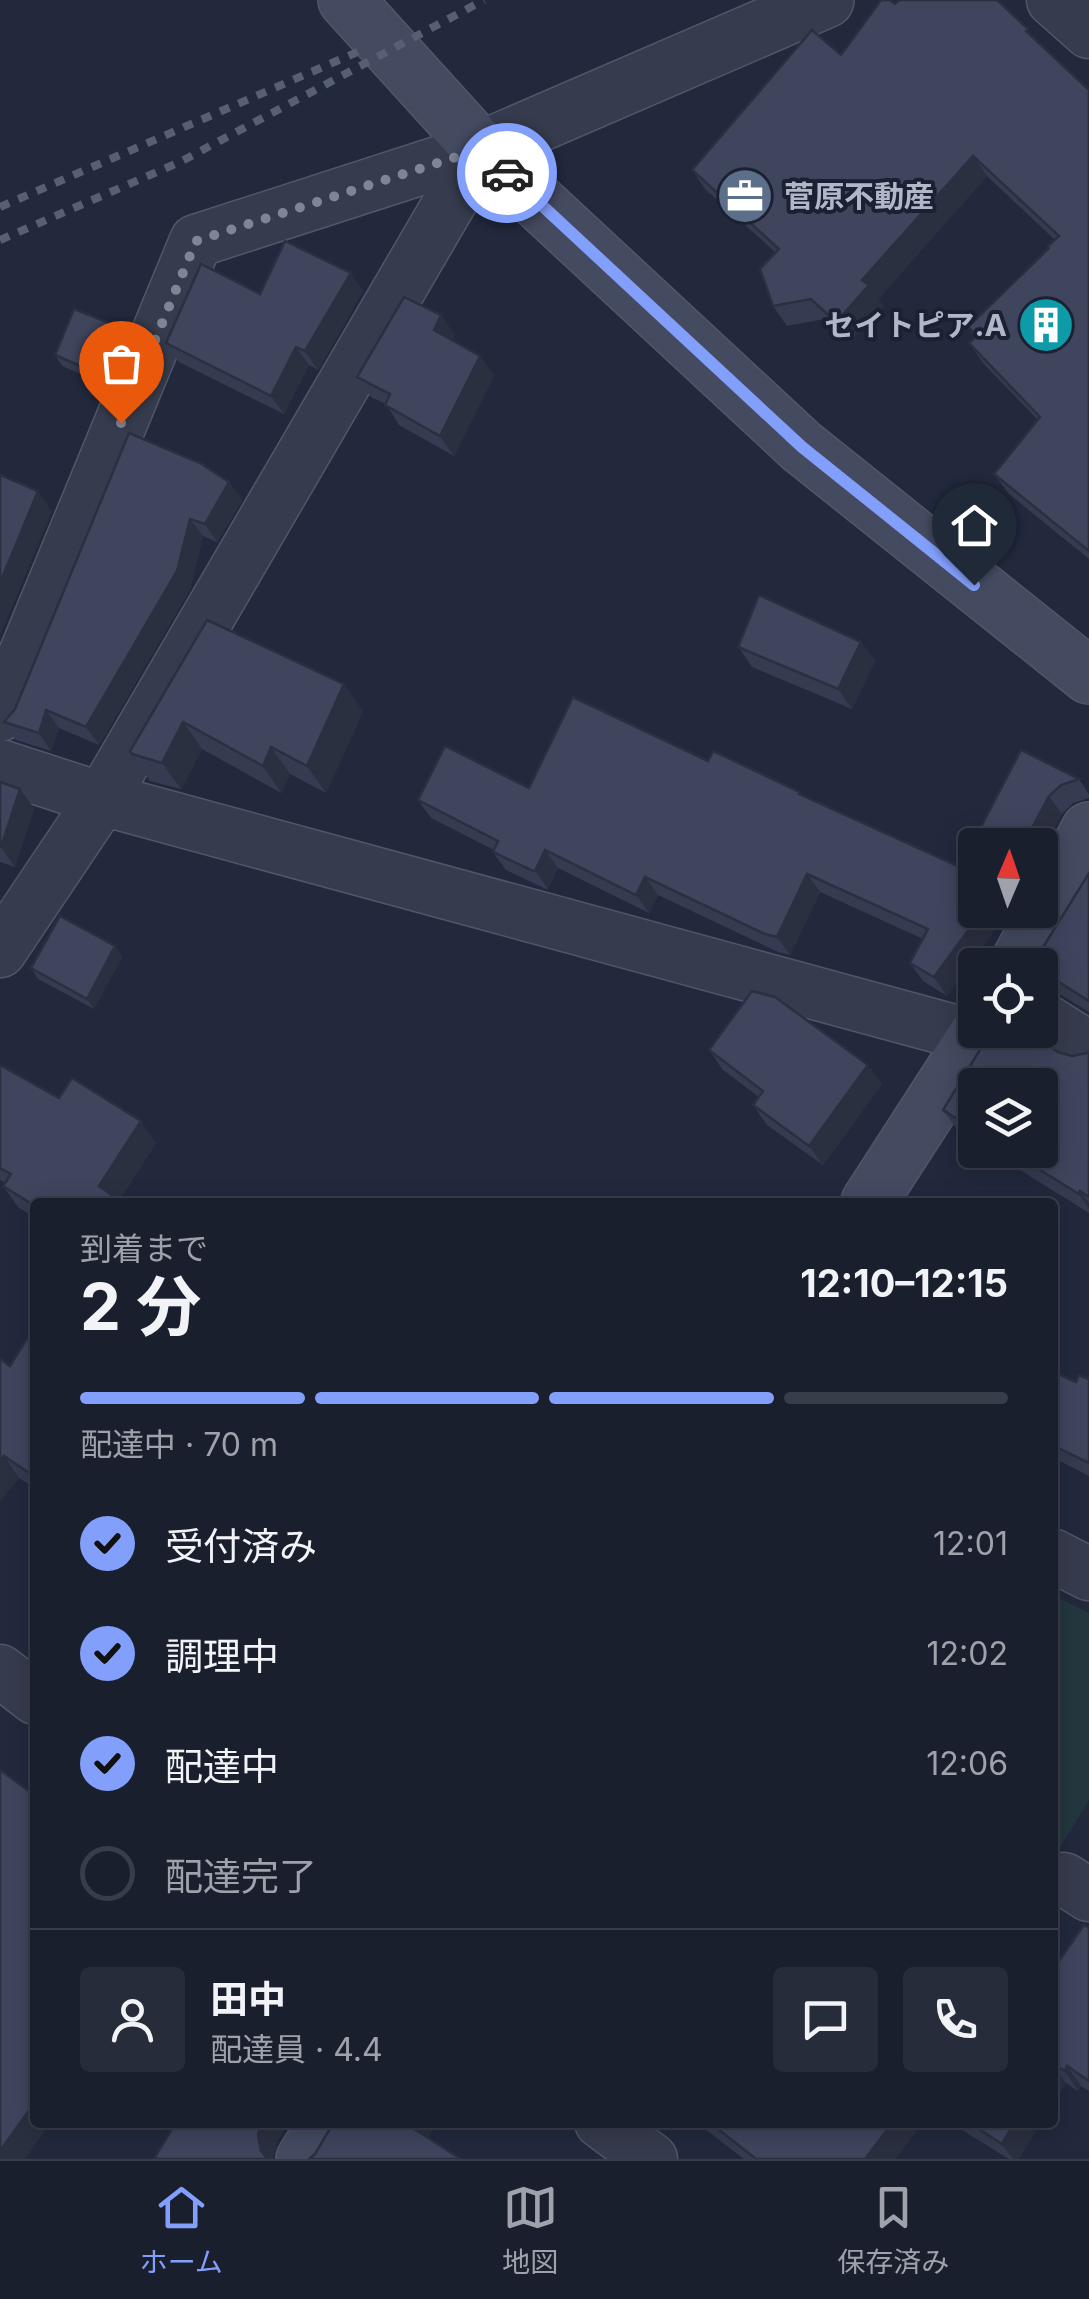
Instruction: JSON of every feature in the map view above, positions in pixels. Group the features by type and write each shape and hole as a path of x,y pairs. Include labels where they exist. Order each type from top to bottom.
{"main road":[{"path":"346,0 481,149 802,447 1089,676"},
{"path":"1026,948 1089,830"},
{"path":"872,1198 969,1048"},
{"path":"304,2159 323,2128"}],"street":[{"path":"0,715 196,241 481,149 826,0"},
{"path":"1052,0 1089,32"},
{"path":"0,950 102,799 481,149"},
{"path":"0,766 102,799 958,1029"},
{"path":"1058,1029 1089,1048"},
{"path":"1058,1559 1089,1574"},
{"path":"0,1671 30,1694"},
{"path":"609,2128 651,2159"}],"shaded area":[{"path":"1058,1598 1089,1613 1089,1800 1058,1851"}],"building":[{"path":"881,0 895,4 899,0 997,0 1089,90 1089,551 994,474 1040,417 969,343 977,336 968,327 1059,236 973,156 862,280 869,285 836,322 811,299 773,306 760,269 779,249 692,170 812,30 841,55"},
{"path":"285,241 351,273 305,351 296,347 271,396 166,343 201,264 260,294"},
{"path":"404,297 441,315 434,330 480,356 440,436 385,405 390,394 357,377"},
{"path":"74,309 117,326 97,373 55,355"},
{"path":"129,433 200,463 229,482 205,524 190,519 177,571 86,727 46,710 39,733 4,722 15,709"},
{"path":"0,475 38,491 0,583"},
{"path":"759,595 861,642 838,689 738,647"},
{"path":"207,620 344,684 307,766 271,747 263,766 183,722 162,763 132,754 130,751"},
{"path":"573,697 708,761 713,751 958,866 958,928 970,928 934,977 910,963 928,929 807,874 777,937 645,877 636,895 545,850 533,871 493,852 498,841 418,800 445,746 529,788"},
{"path":"1021,750 1079,779 1061,785 1049,796 1032,828 980,828"},
{"path":"0,782 20,789 1,847 0,847"},
{"path":"1089,873 1089,1001 1058,981 1058,948 1043,948"},
{"path":"60,916 115,946 87,999 31,968"},
{"path":"752,991 775,997 868,1065 809,1146 753,1105 763,1091 709,1050"},
{"path":"981,1048 1052,1048 1072,1056 1089,1052 1089,1197 1037,1168 1058,1168 1058,1068 969,1068"},
{"path":"0,1065 59,1098 72,1078 141,1121 99,1186 116,1198 30,1198 30,1203 3,1186 11,1174 0,1168"},
{"path":"958,1086 958,1119 943,1110"},
{"path":"30,1334 30,1474 4,1456 0,1461 0,1359 10,1366"},
{"path":"1058,1374 1076,1382 1079,1375 1089,1378 1089,1463 1058,1448"},
{"path":"0,1770 30,1790 30,2109 0,2151"},
{"path":"1084,1925 1089,1928 1089,2081 1067,2066 1065,2071 1058,2067 1058,1962"},
{"path":"172,2128 260,2128 261,2151 268,2159 154,2159"},
{"path":"330,2128 413,2128 461,2159 309,2159"},
{"path":"717,2128 888,2128 865,2159 756,2159"},
{"path":"977,2128 1011,2128 1002,2144"}],"railway":[{"path":"0,240 180,162 484,0"},
{"path":"0,207 362,50"}],"way so far":[{"path":"121,423 196,241 481,149 507,173"}],"place":[{"name":"菅原不動産","path":"745,196"},
{"name":"セイトピア.A","path":"1046,325"}],"route":[{"path":"507,173 802,447 974,585"}]}
